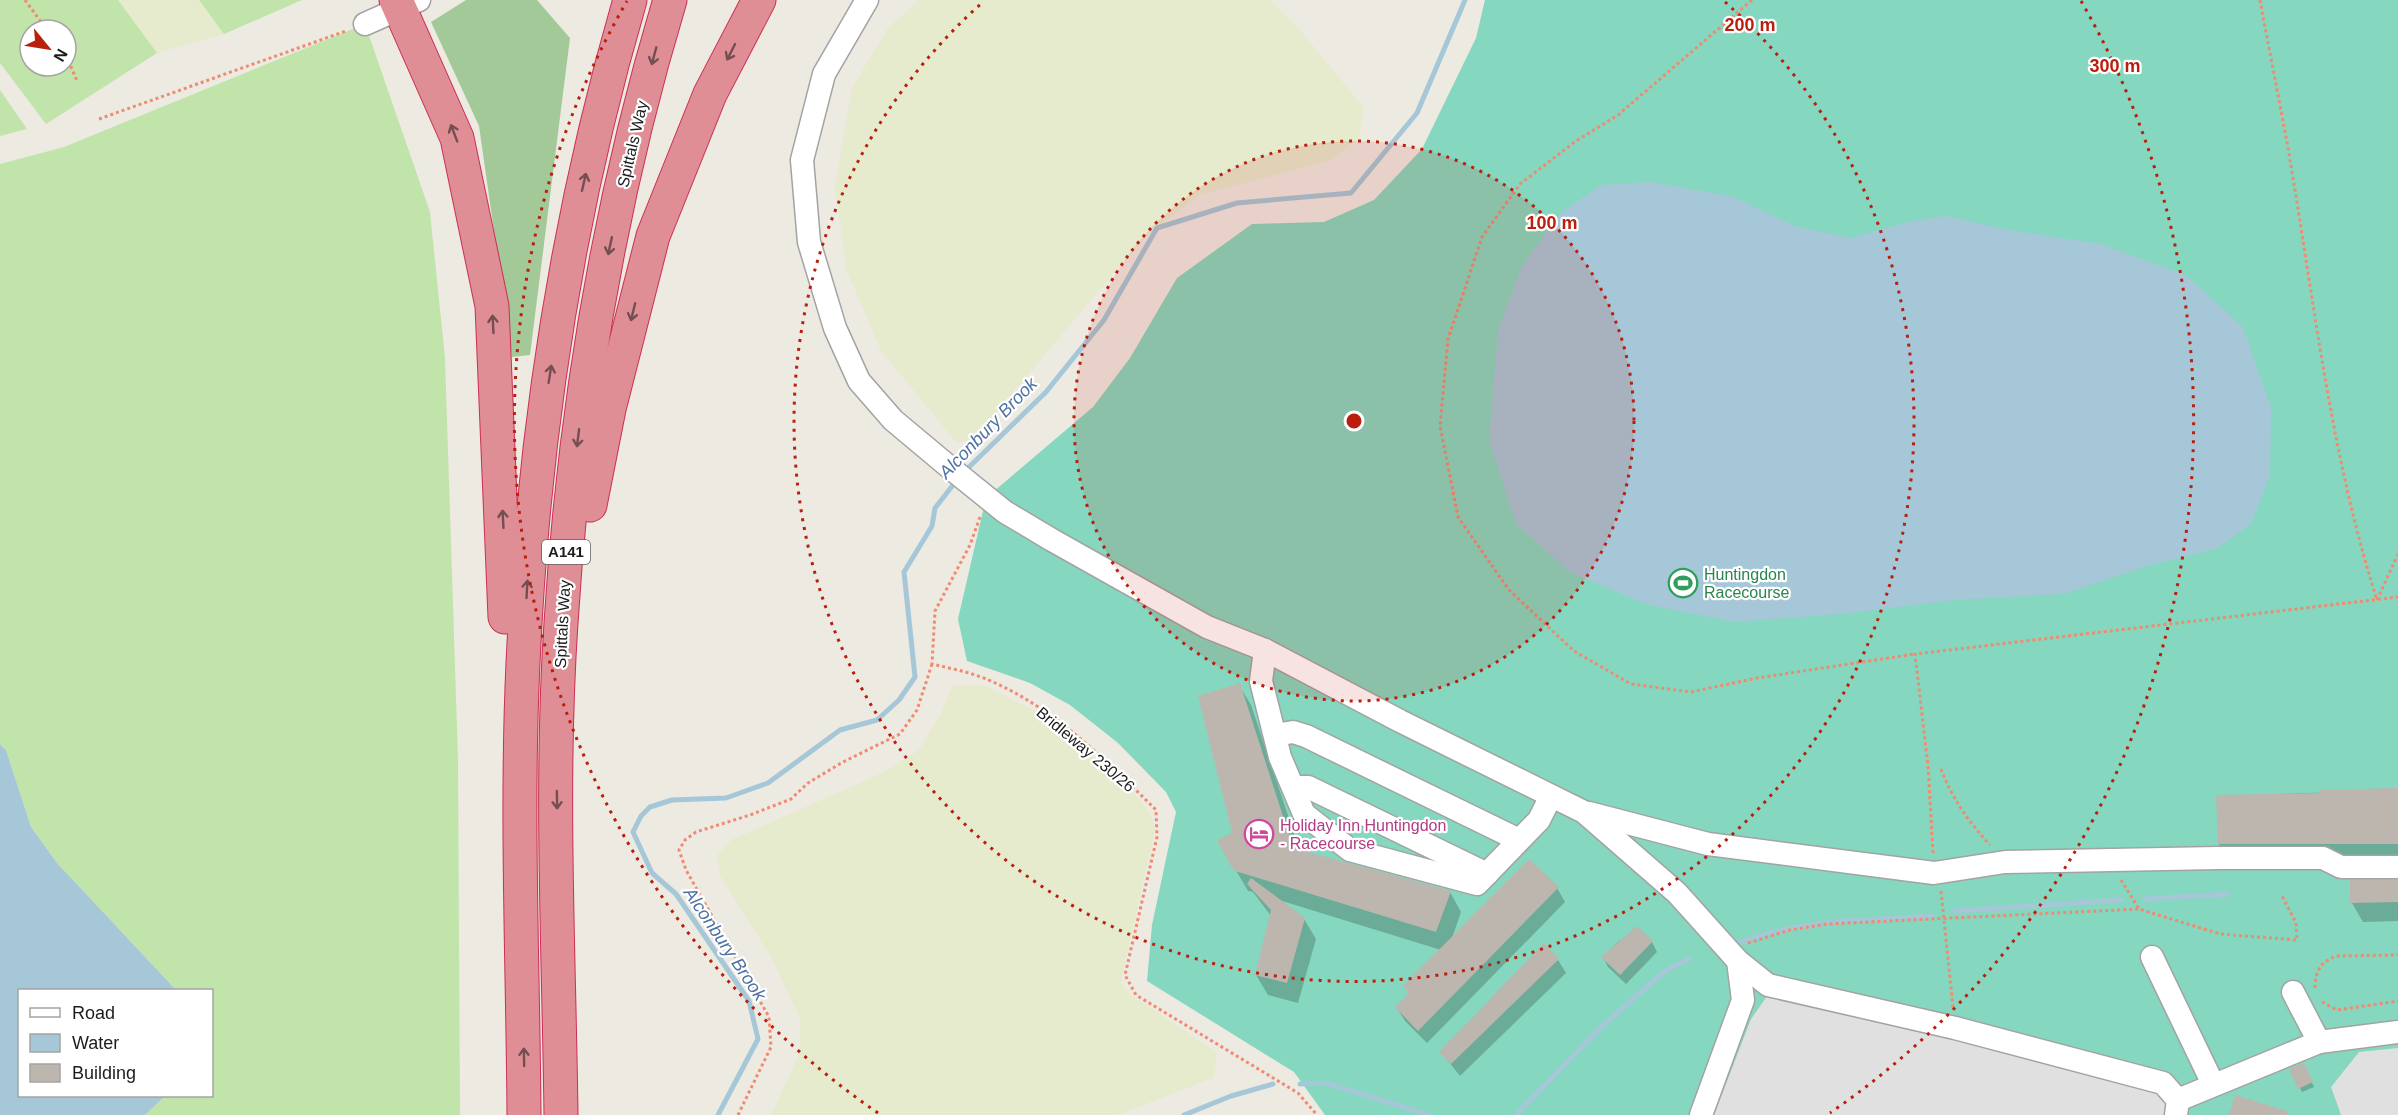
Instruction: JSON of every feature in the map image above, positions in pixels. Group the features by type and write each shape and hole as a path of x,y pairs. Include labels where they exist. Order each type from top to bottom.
{"highway":[{"name":"A141","path":"524,1115 521,849 524,652 528,572 546,399 579,205 630,0"},
{"name":"Spittals Way","path":"561,1115 556,757 561,624 569,517 591,348 623,182 670,0"},
{"path":"556,757 587,519 609,409 653,236 710,94 759,0"},
{"path":"405,4 457,138 492,306 505,564 506,728 521,849"}],"lane":[{"path":"867,0 824,74 802,160 809,242 835,328 860,381 893,420 986,498 1052,540 1207,627 1265,650 1400,721 1584,812 1708,844 1934,873 2005,862 2304,858 2323,858 2341,867 2398,867"},
{"path":"365,24 405,4"},
{"path":"1265,650 1261,681 1275,735 1304,814 1350,850 1477,884 1539,820 1551,796"},
{"path":"1275,735 1293,732 1306,736 1519,840"},
{"path":"1293,787 1308,787 1487,874"},
{"path":"1584,812 1677,893 1735,956 1768,985 1955,1028 2163,1083 2177,1108 2213,1084 2319,1042 2398,1032"},
{"path":"1701,1115 1743,1000 1735,956"},
{"path":"2152,957 2213,1084"},
{"path":"2293,992 2319,1042"}],"path":[{"path":"25,0 38,18"},
{"path":"1752,0 1618,115 1576,141 1520,184 1482,237 1448,339 1440,426 1458,518 1509,590 1575,651 1631,684 1691,692 1757,678 1916,654 2398,597"},
{"path":"2260,0 2288,148 2320,360 2359,544 2377,600"},
{"path":"99,119 365,24"},
{"path":"738,1115 771,1047 769,1017 686,870 679,850 696,832 791,799 808,783 843,762 900,735 917,710 932,664 935,611 970,544 986,498"},
{"path":"2377,600 2398,554"},
{"path":"1916,654 1928,766 1934,873 1941,892 1955,1028"},
{"name":"Bridleway 230/26","path":"932,664 981,678 1043,710 1092,750 1155,810 1157,837 1125,975 1136,995 1298,1093 1317,1115"},
{"path":"1941,769 1950,794 1966,818 2005,862"},
{"path":"2114,876 2121,880 2139,909"},
{"path":"1735,956 1761,937 1827,924 2139,909 2220,934 2296,940 2296,923 2281,894"},
{"path":"2398,955 2337,956 2322,965 2316,975 2316,989 2321,1002 2329,1008 2337,1010 2398,1001"}],"green space":[{"path":"0,0 118,0 157,53 46,124 0,63"},
{"path":"118,0 199,0 224,34 157,53"},
{"path":"199,0 302,0 224,34"},
{"path":"466,0 537,0 570,38 530,355 512,357 479,126 431,22"},
{"path":"919,0 1270,0 1300,30 1364,108 1359,138 1331,160 1199,195 1142,240 972,441 956,442 881,351 846,269 835,185 852,88 888,28"},
{"name":"Huntingdon Racecourse","path":"1485,0 2398,0 2398,1115 1325,1115 1294,1072 1147,981 1152,925 1176,812 1166,792 1118,743 1070,705 1030,683 967,661 958,619 986,498 1093,407 1130,358 1177,278 1252,224 1324,222 1374,200 1422,149 1476,38"},
{"path":"365,24 430,212 445,358 458,759 460,1115 145,1115 164,1097 213,1097 213,989 175,989 57,863 31,827 6,750 0,744 0,164 64,147"},
{"path":"0,90 27,129 0,136"},
{"path":"953,685 987,686 1051,720 1098,759 1140,800 1151,815 1155,828 1121,982 1130,994 1217,1052 1213,1078 1118,1115 771,1115 800,1052 800,1018 771,957 720,876 717,856 731,840 884,772 919,750 940,715"}],"shaded area":[{"path":"1791,990 2162,1094 2167,1104 2165,1115 1714,1115 1751,1019 1770,992"},
{"path":"2398,1048 2398,1115 2341,1115 2331,1087 2359,1052"}],"water":[{"path":"1651,182 1731,196 1795,226 1850,238 1912,221 1946,216 2009,230 2101,244 2186,275 2243,327 2271,407 2270,476 2251,524 2216,549 2147,566 2064,594 1954,600 1843,614 1734,622 1645,604 1570,572 1516,524 1489,440 1498,330 1521,268 1560,213 1601,185"},
{"path":"0,744 6,750 31,827 57,863 175,989 18,989 18,1097 164,1097 145,1115 0,1115"}],"building":[{"name":"Holiday Inn Huntingdon - Racecourse","path":"1240,683 1289,835 1300,850 1451,891 1436,932 1235,871 1231,866 1217,840 1232,833 1198,696"},
{"path":"2398,788 2398,844 2218,844 2216,795 2319,793 2319,790"},
{"path":"1529,859 1559,887 1418,1031 1395,1007 1409,993 1403,986"},
{"path":"1251,878 1305,918 1287,983 1255,975 1271,910 1247,884"},
{"path":"2350,880 2398,880 2398,902 2350,903"},
{"path":"1637,926 1653,941 1620,975 1601,957"},
{"path":"1544,943 1559,959 1451,1064 1439,1052"},
{"path":"2304,1063 2313,1082 2298,1089 2289,1069"},
{"path":"2235,1095 2287,1111 2287,1115 2229,1115"}],"waterway":[{"name":"Alconbury Brook","path":"963,473 1046,392 1104,320 1157,228 1237,203 1351,193 1417,113 1465,0"},
{"name":"Alconbury Brook","path":"718,1115 758,1039 749,1001 676,894 652,873 633,832 641,816 650,807 672,800 726,798 768,783 840,730 877,720 899,700 915,677 904,572 932,526 935,508 957,480"},
{"path":"2145,899 2228,894"},
{"path":"1954,911 2121,900"},
{"path":"1736,944 1808,925 1932,916"},
{"path":"1516,1115 1600,1028 1665,971 1689,959"},
{"path":"1300,1084 1326,1083 1429,1115"},
{"path":"1184,1115 1231,1096 1273,1084"}],"place":[{"name":"Huntingdon Racecourse","path":"1683,583"},
{"name":"Holiday Inn Huntingdon - Racecourse","path":"1259,834"}]}
